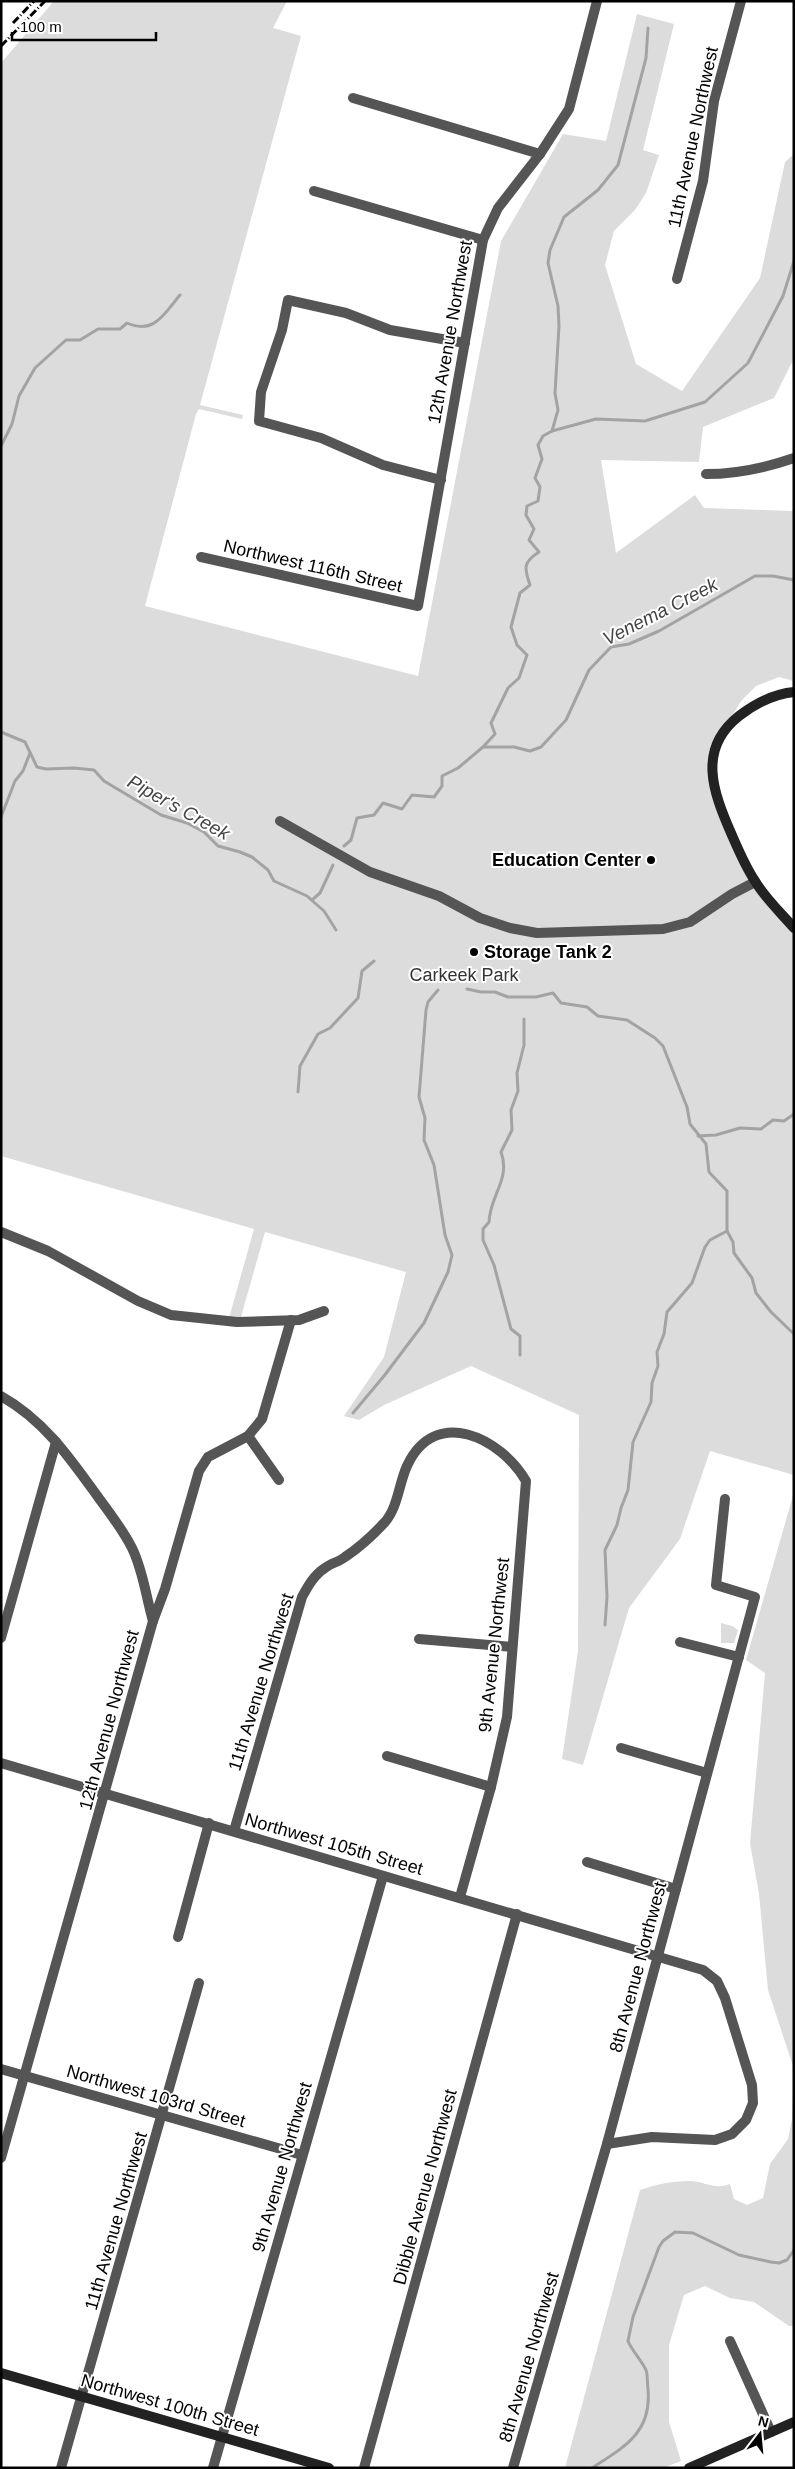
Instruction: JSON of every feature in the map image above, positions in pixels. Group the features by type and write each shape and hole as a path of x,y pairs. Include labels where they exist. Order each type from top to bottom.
{"main road":[{"path":"794,692 775,695 758,702 726,726 713,756 712,778 715,791 739,850 755,882 794,928"},
{"name":"Northwest 100th Street","path":"1,2373 329,2468"},
{"path":"690,2468 794,2422"}],"street":[{"name":"12th Avenue Northwest","path":"418,606 486,229 498,208 540,154 570,109 597,1"},
{"name":"11th Avenue Northwest","path":"677,279 702,181 714,101 740,1"},
{"path":"353,98 540,154"},
{"path":"314,191 483,240"},
{"path":"441,480 383,465 321,438 259,420 261,392 282,330 288,300 346,313 390,330 465,343"},
{"path":"706,474 726,474 766,468 794,458"},
{"name":"Northwest 116th Street","path":"201,557 418,606"},
{"path":"280,821 370,872 439,896 480,918 510,928 537,932 663,929 690,922 732,894 755,882"},
{"path":"1,1232 48,1251 138,1301 170,1315 237,1322 299,1320 324,1311"},
{"name":"12th Avenue Northwest","path":"1,2158 106,1793 153,1621 165,1589 199,1471 208,1457 248,1436 258,1426 266,1412 291,1320"},
{"path":"1,1396 34,1418 56,1442 114,1519 132,1548 153,1621"},
{"name":"11th Avenue Northwest","path":"234,1831 302,1597 312,1579 325,1568 344,1558 370,1537 387,1519 398,1496 406,1466 414,1453 427,1441 444,1434 464,1432 484,1440"},
{"path":"248,1436 279,1480"},
{"name":"9th Avenue Northwest","path":"460,1896 491,1787 507,1717 526,1481 517,1466 504,1452 484,1440"},
{"path":"1,1638 56,1442"},
{"name":"8th Avenue Northwest","path":"514,2468 607,2144 755,1597 716,1585 725,1499"},
{"path":"419,1639 512,1647"},
{"path":"680,1642 739,1657"},
{"path":"621,1748 707,1773"},
{"path":"387,1756 491,1787"},
{"name":"Northwest 105th Street","path":"1,1763 383,1876 460,1896 703,1970 720,1986 752,2085 753,2103 744,2124 732,2134 722,2139 709,2141 652,2137 607,2144"},
{"path":"178,1938 209,1823"},
{"path":"587,1862 676,1889"},
{"name":"9th Avenue Northwest","path":"213,2468 383,1876"},
{"name":"Dibble Avenue Northwest","path":"364,2468 517,1914"},
{"name":"11th Avenue Northwest","path":"61,2468 199,1983"},
{"name":"Northwest 103rd Street","path":"1,2069 302,2155"},
{"path":"730,2342 771,2432"}],"green space":[{"name":"Carkeek Park","path":"54,1 287,1 273,28 301,36 200,405 243,415 242,419 199,409 196,414 145,606 418,676 501,241 563,134 606,141 637,14 674,24 643,150 659,155 646,193 635,210 614,231 605,265 636,364 682,391 760,278 785,162 794,154 794,358 774,398 703,427 699,462 601,460 616,553 695,495 704,508 794,511 794,681 779,677 756,686 741,701 721,735 712,765 742,858 794,928 794,1475 710,1451 680,1539 629,1608 583,1765 562,1759 578,1651 579,1415 471,1366 384,1405 359,1420 344,1416 384,1357 406,1272 265,1232 241,1317 229,1318 254,1229 1,1156 1,63"},
{"path":"794,1492 794,2069 768,1990 759,1894 750,1843 765,1673 746,1660"},
{"path":"721,1623 738,1630 734,1643 721,1643"},
{"path":"794,2069 794,2326 789,2326 754,2302 730,2298 705,2286 684,2295 669,2345 669,2422 681,2461 663,2468 565,2468 640,2190 665,2183 691,2181 715,2186 730,2184 734,2199 747,2205 763,2198 770,2164 788,2139 792,2119"}],"waterway":[{"path":"483,747 495,734 491,723 508,688 519,678 527,655 517,645 511,627 520,593 530,585 526,566 530,559 539,552 529,540 534,529 526,515 527,506 538,501 540,487 535,478 542,459 538,445 543,436 552,431 558,410 555,393 559,326 558,306 548,263 550,250 564,217 598,190 618,165 646,58 648,28"},
{"path":"552,431 596,419 645,421 705,402 748,363 783,296 794,261"},
{"path":"1,446 12,424 19,396 35,368 66,340 80,340 98,329 120,329 127,323 136,326 151,324 158,321 180,295"},
{"name":"Venema Creek","path":"344,846 351,840 357,818 374,815 383,803 402,809 412,795 434,797 442,786 442,776 458,768 483,747 514,747 530,751 541,747 566,720 589,670 611,647 629,644 659,631 755,576 773,576 794,580"},
{"name":"Piper's Creek","path":"1,732 25,742 37,767 46,769 74,768 94,770 104,781 161,815 187,823 204,832 218,846 252,857 268,870 274,881 307,896 324,911 336,930"},
{"path":"1,817 15,781 23,771 30,753"},
{"name":"Venema Creek","path":"312,900 320,893 333,865"},
{"path":"298,1092 300,1066 318,1034 330,1028 358,998 362,971 374,961"},
{"name":"Piper's Creek","path":"467,989 495,992 508,997 536,997 553,993 561,1003 587,1007 598,1016 627,1020 655,1038 663,1046 687,1107 690,1124 706,1144 709,1172 727,1191 727,1231 733,1242 734,1253 752,1278 756,1293 771,1312 794,1334"},
{"path":"353,1413 424,1323 448,1272 452,1255 445,1235 434,1165 424,1140 425,1118 419,1097 426,1010 428,1002 438,990"},
{"path":"520,1355 520,1336 511,1329 494,1265 483,1240 483,1229 489,1222 490,1212 502,1179 503,1162 501,1152 512,1130 511,1110 518,1091 517,1073 524,1045 524,1019"},
{"path":"698,1136 716,1135 740,1128 761,1129 773,1120 784,1121 794,1114"},
{"path":"605,1625 607,1597 605,1550 617,1525 628,1490 633,1442 651,1402 652,1383 658,1366 657,1352 664,1334 667,1312 692,1283 705,1247 710,1240 727,1231"},
{"name":"Piper's Creek","path":"592,2468 615,2453 634,2437 645,2417 648,2404 647,2372 628,2341 633,2317 659,2247 663,2241 675,2232 693,2233 739,2255 779,2263 787,2260 794,2250"}],"railway":[{"path":"13,23 34,1"},
{"path":"1,46 45,1"}],"place":[{"name":"Education Center","path":"651,860"},
{"name":"Storage Tank 2","path":"474,952"}]}
